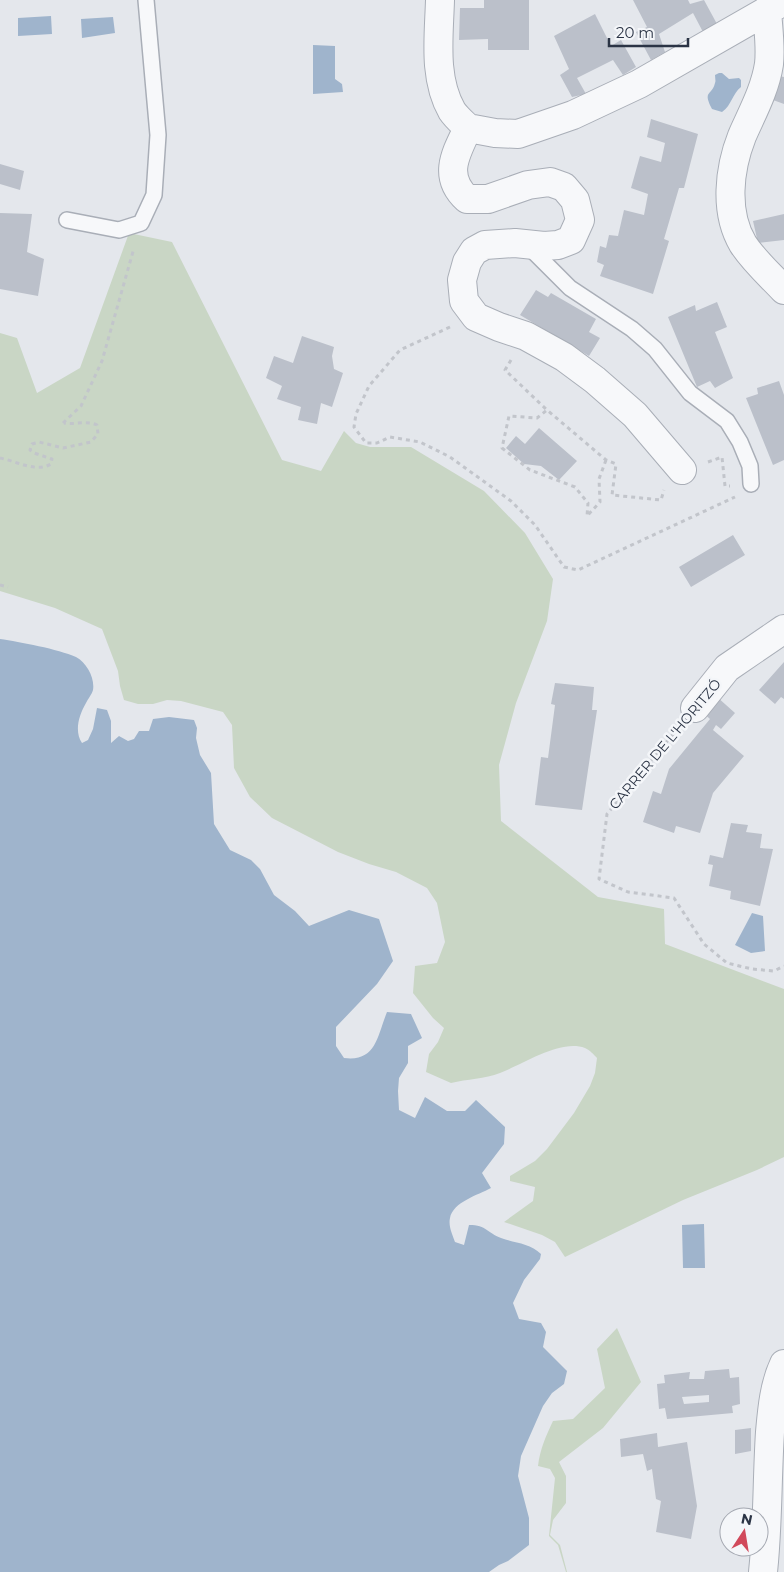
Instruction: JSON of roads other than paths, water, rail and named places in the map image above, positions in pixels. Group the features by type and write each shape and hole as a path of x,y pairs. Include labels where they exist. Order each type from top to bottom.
{"street":[{"path":"440,0 439,74 453,112 468,128 495,133 518,134 573,115 639,84 776,6"},
{"path":"776,6 769,42 768,65 761,93 741,138 732,165 730,193 733,216 743,242 757,262 784,290"},
{"path":"468,128 455,156 452,174 458,190 467,198 488,199 528,186 550,182 564,187 575,200 580,220 571,240 558,245 515,243 485,245 474,251 467,262 462,280 464,301 476,317 526,336 564,357 580,369 635,415 682,470"},
{"name":"CARRER DE L'HORITZÓ","path":"695,708 727,668 784,629"},
{"path":"763,1572 773,1404 779,1374 784,1364"}],"lane":[{"path":"67,220 119,230 141,224 154,195 158,135 146,0"},
{"path":"527,244 570,288 632,329 655,349 690,393 727,422 740,442 750,466 743,489"}],"water":[{"path":"51,16 52,34 18,36 18,18"},
{"path":"113,17 115,33 82,38 81,19"},
{"path":"313,45 335,46 335,79 342,84 343,92 313,94"},
{"path":"722,73 729,79 739,78 741,80 741,87 722,112 712,109 708,99 714,87 715,75"},
{"path":"0,639 59,651 76,657 87,667 93,685 92,692 83,708 78,723 78,733 82,743 88,740 93,729 97,708 107,710 111,721 111,743 119,736 128,741 134,739 139,731 149,731 153,719 169,717 194,720 197,728 196,738 200,755 211,773 214,824 230,850 251,860 260,869 274,895 295,911 309,926 349,910 379,919 393,961 377,984 336,1027 336,1046 344,1058 355,1058 369,1052 374,1046 387,1012 411,1014 422,1038 408,1046 408,1063 399,1078 399,1110 415,1118 425,1097 447,1111 465,1111 476,1100 505,1127 504,1144 482,1173 491,1188 461,1203 452,1212 450,1228 455,1242 464,1245 469,1225 475,1225 501,1238 527,1245 541,1254 540,1259 524,1280 513,1303 519,1319 541,1323 546,1332 543,1347 567,1371 564,1384 552,1393 543,1406 521,1456 518,1476 529,1518 529,1545 508,1561 489,1572 0,1572"},
{"path":"752,913 763,916 765,951 751,953 735,945"},
{"path":"704,1224 705,1268 683,1268 682,1225"}]}
